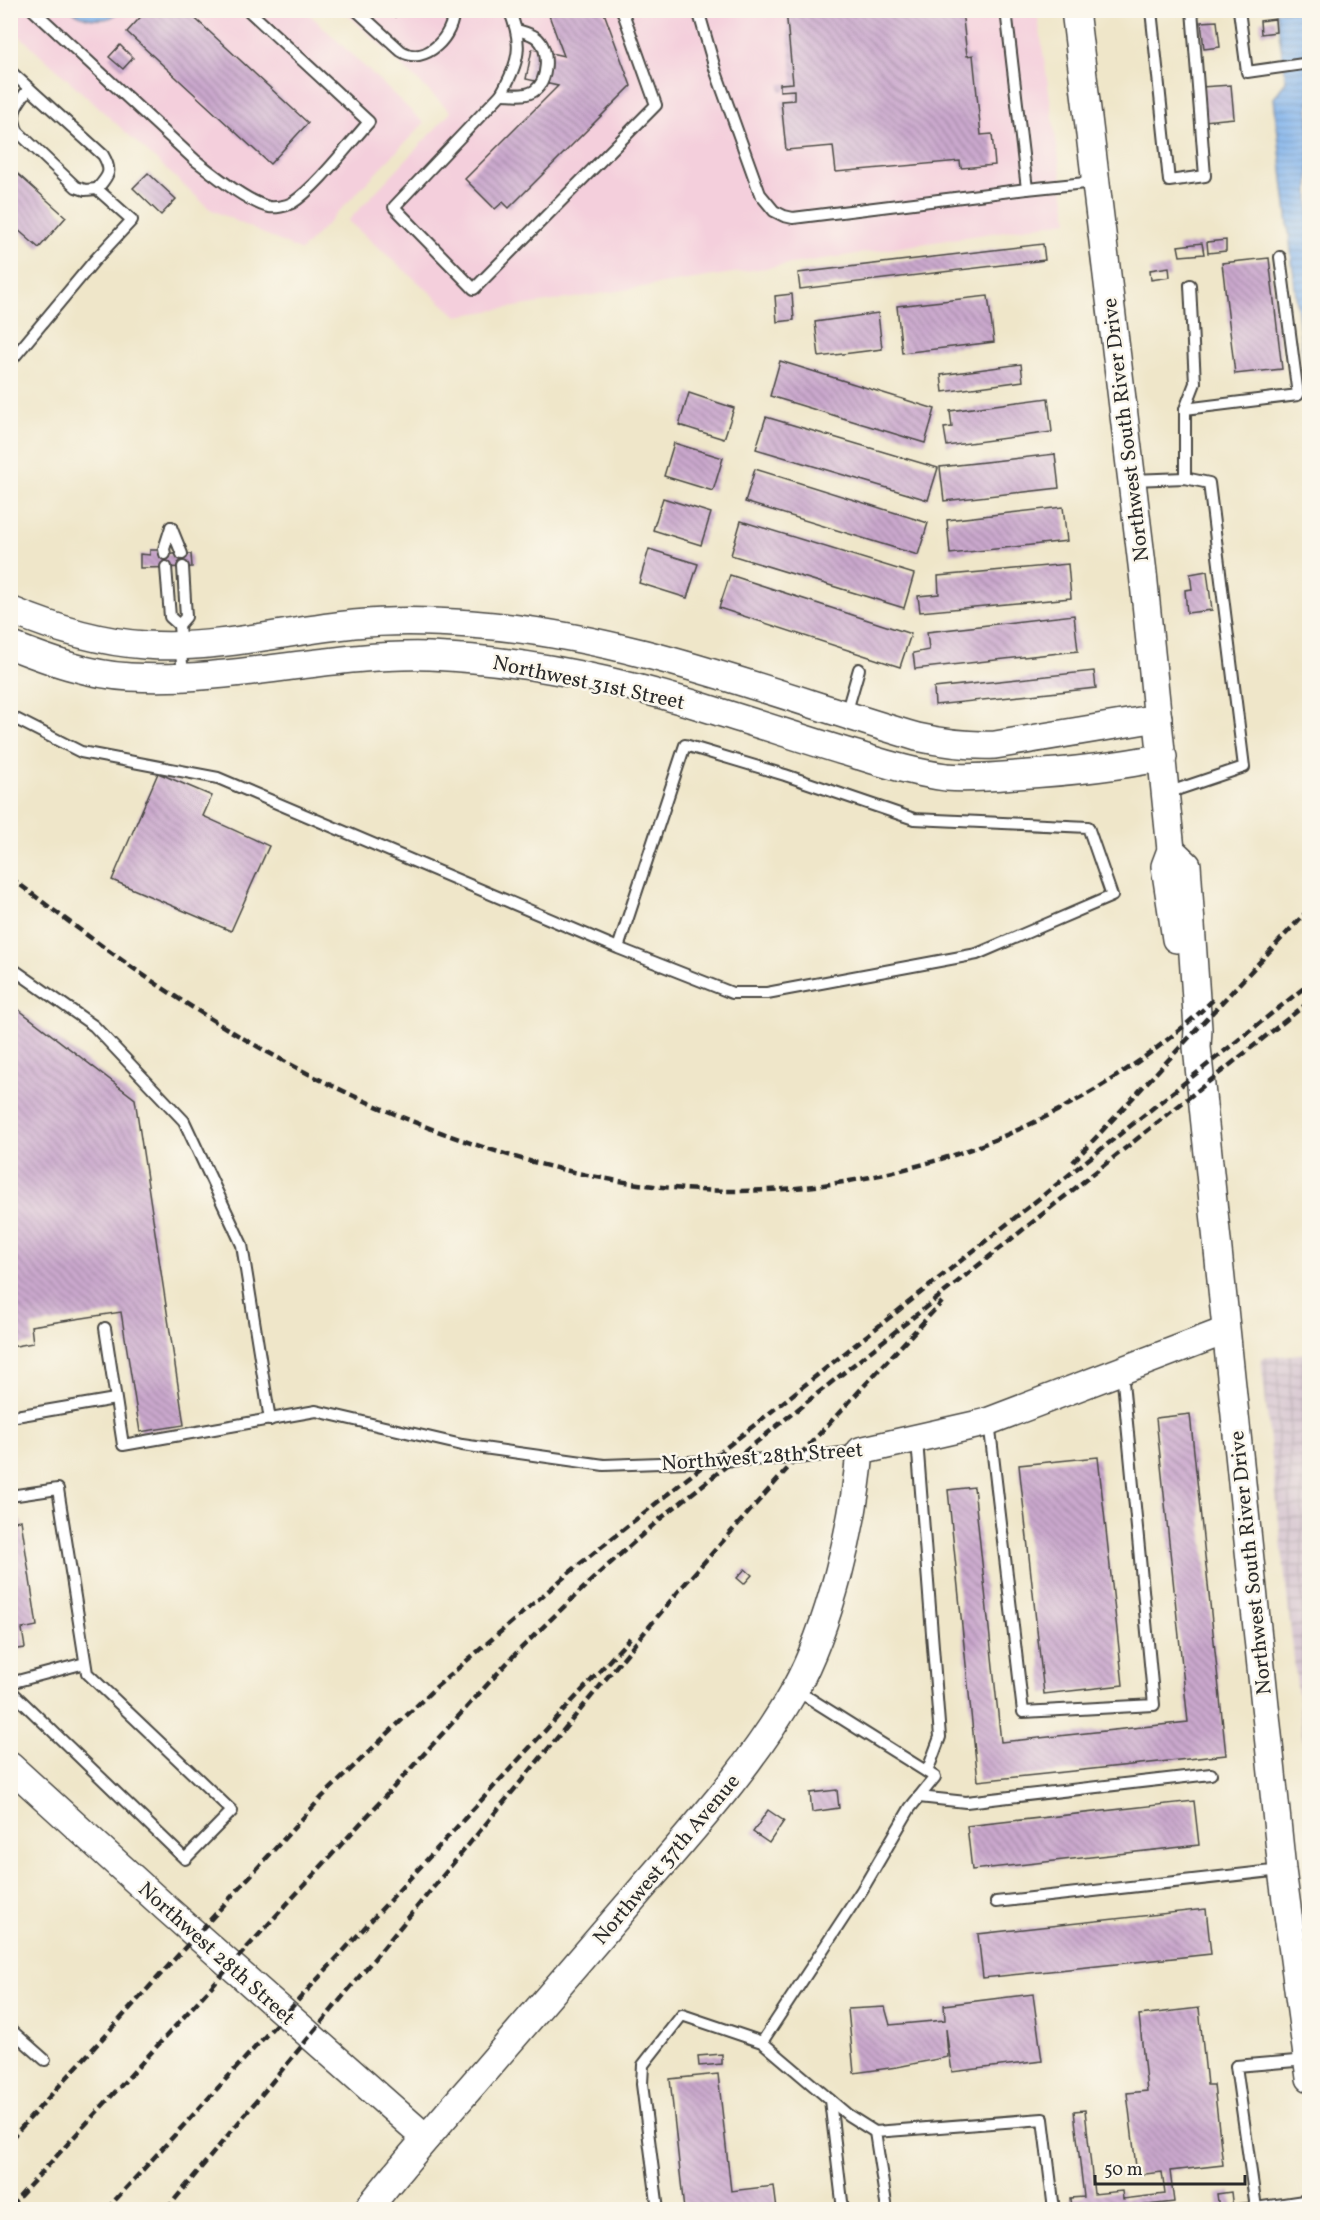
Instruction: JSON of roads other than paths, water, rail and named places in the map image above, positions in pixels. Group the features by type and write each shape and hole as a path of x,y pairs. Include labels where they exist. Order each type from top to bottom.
{"street":[{"name":"Northwest South River Drive","path":"1075,10 1167,793 1171,850 1187,865 1198,1029 1197,1047 1225,1331 1282,1870 1308,2069"},
{"name":"Northwest 31st Street","path":"10,610 51,625 102,639 146,645 180,635 387,622 506,626 572,636 633,649 917,736 944,743 970,746 995,745 1158,718"},
{"name":"Northwest 31st Street","path":"10,645 74,668 130,677 183,677 337,659 395,656 432,656 515,664 664,695 915,772 970,779 1126,764 1162,757"},
{"path":"835,749 846,714"},
{"name":"Northwest 28th Street","path":"860,1451 917,1440 989,1421 1225,1331"},
{"name":"Northwest 37th Avenue","path":"367,2210 426,2138 735,1779 756,1751 794,1690 813,1649 839,1567 854,1502 860,1451"},
{"name":"Northwest 28th Street","path":"10,1766 167,1909 426,2138"}],"lane":[{"path":"33,10 207,170 254,200 270,207 280,207 290,204 309,189 369,122 248,10"},
{"path":"356,10 400,51 408,56 416,56 426,54 443,38 453,20 453,10"},
{"path":"509,10 519,38 518,52 512,73 501,94 394,207 474,289 656,105 622,10"},
{"path":"698,10 719,81 760,194 774,211 784,216 793,218 1095,182"},
{"path":"1006,10 1027,189"},
{"path":"1151,10 1169,181 1205,176 1192,10"},
{"path":"1239,10 1247,72 1310,63"},
{"path":"501,94 533,92 540,86 544,76 546,63 543,46 539,39 517,30"},
{"path":"10,71 104,155 109,165 109,175 97,189 85,190 76,187 18,132 12,121 15,109 29,88"},
{"path":"10,362 94,261 132,220 97,189"},
{"path":"1185,409 1298,395 1280,257"},
{"path":"1185,478 1185,409 1195,383 1190,285"},
{"path":"1131,480 1185,478 1209,483 1244,767 1167,793"},
{"path":"165,554 164,549 171,527 182,554"},
{"path":"166,567 170,617 180,635"},
{"path":"183,567 186,617 180,635 183,677"},
{"path":"846,714 858,669"},
{"path":"10,716 81,752 218,778 618,948 732,993 767,993 977,954 1112,896 1088,827 914,819 785,775 685,745 618,948"},
{"path":"10,967 94,1026 184,1120 242,1245 270,1420 123,1446 105,1328"},
{"path":"989,1421 1023,1712 1154,1705 1122,1370"},
{"path":"10,1417 115,1399"},
{"name":"Northwest 28th Street","path":"270,1420 321,1412 462,1445 604,1465 797,1458 860,1451"},
{"path":"917,1440 940,1737 927,1772"},
{"path":"10,1496 58,1489 87,1673 232,1811 185,1859 10,1690"},
{"path":"10,1683 86,1663"},
{"path":"762,2042 862,1890 910,1808 935,1777 794,1690"},
{"path":"919,1797 966,1802 1211,1774"},
{"path":"996,1902 1282,1870"},
{"path":"658,2210 642,2084 643,2065 682,2015 762,2042 848,2115 875,2132 1043,2119 1054,2210"},
{"path":"10,2029 45,2060"},
{"path":"1256,2208 1236,2066 1308,2069"},
{"path":"830,2100 843,2210"},
{"path":"875,2132 887,2210"},
{"path":"1237,2210 1310,2200"}],"water":[{"path":"72,11 120,11 109,18 97,19 84,17"},
{"path":"1276,11 1309,11 1309,412 1274,98 1286,81"}],"railway":[{"path":"10,877 171,994 258,1047 325,1082 396,1114 469,1142 543,1165 618,1181 693,1190 767,1190 840,1183 911,1168 957,1154 1027,1126 1094,1091 1156,1049 1213,1000"},
{"path":"1073,1162 1310,908"},
{"path":"10,2140 322,1797 435,1688 576,1567 1310,983"},
{"path":"10,2207 518,1651 597,1575 660,1519 1310,1001"},
{"path":"166,2210 682,1587 797,1458 942,1302"},
{"path":"106,2210 630,1638"}]}
